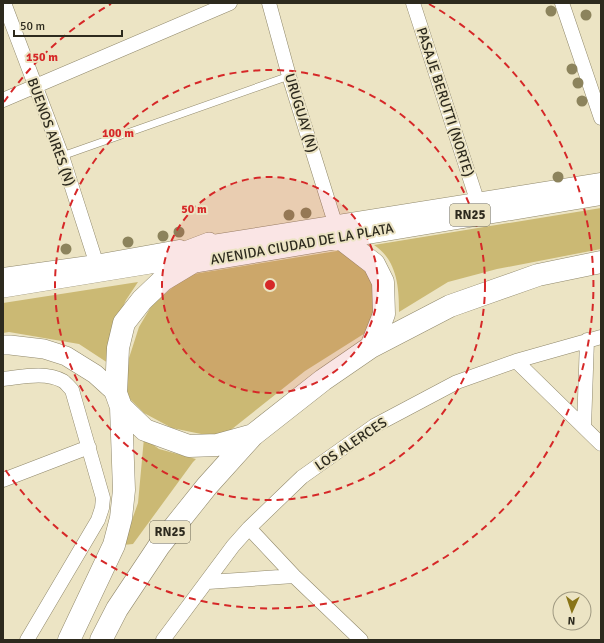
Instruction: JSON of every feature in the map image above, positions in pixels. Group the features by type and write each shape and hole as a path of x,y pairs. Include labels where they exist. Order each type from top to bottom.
{"highway":[{"path":"550,189 601,194"},
{"name":"AVENIDA CIUDAD DE LA PLATA","path":"193,262 337,230 601,194"},
{"path":"337,230 374,264 383,282 384,314 371,347"},
{"name":"RN25","path":"69,640 114,545 121,518 124,490 118,400 118,348 124,323 142,300 163,280 193,262"},
{"name":"RN25","path":"101,640 117,609 158,546 207,486 253,435 323,380 371,347 450,306 538,275 601,262"},
{"path":"118,400 145,430 189,446 217,445 253,435"}],"street":[{"name":"BUENOS AIRES (N)","path":"4,3 62,156 96,262"},
{"path":"3,100 230,3"},
{"name":"URUGUAY (N)","path":"269,3 289,76 337,230"},
{"name":"PASAJE BERUTTI (NORTE)","path":"413,3 477,200"},
{"path":"562,3 601,118"},
{"name":"AVENIDA CIUDAD DE LA PLATA","path":"3,275 96,262 209,242 337,230 477,200 601,180"},
{"path":"150,264 209,242"},
{"name":"AVENIDA CIUDAD DE LA PLATA","path":"3,288 150,264 193,262"},
{"name":"LOS ALERCES","path":"163,640 208,582 233,546 249,528 302,477 374,426 457,382 516,361 601,337"},
{"path":"584,427 586,340"},
{"path":"3,346 10,345 44,349 66,356 95,374 118,400"},
{"path":"516,361 601,444"},
{"path":"3,378 43,376 56,378 64,381 72,390 103,498 102,508 98,520 27,640"},
{"path":"3,480 89,447"},
{"path":"249,528 294,576 362,640"},
{"path":"208,582 294,576"}],"lane":[{"path":"62,156 289,76"}],"shaded area":[{"path":"601,208 601,249 497,269 448,282 399,312 397,284 392,266 382,251 374,245"},
{"path":"343,250 375,279 376,305 370,330 305,371 227,433 206,435 172,428 144,413 129,398 125,388 129,358 139,327 152,305 187,275"},
{"path":"138,282 126,300 113,329 108,363 79,344 9,332 3,333 3,303"},
{"path":"144,438 159,449 196,459 133,544 123,545 138,503"}]}
